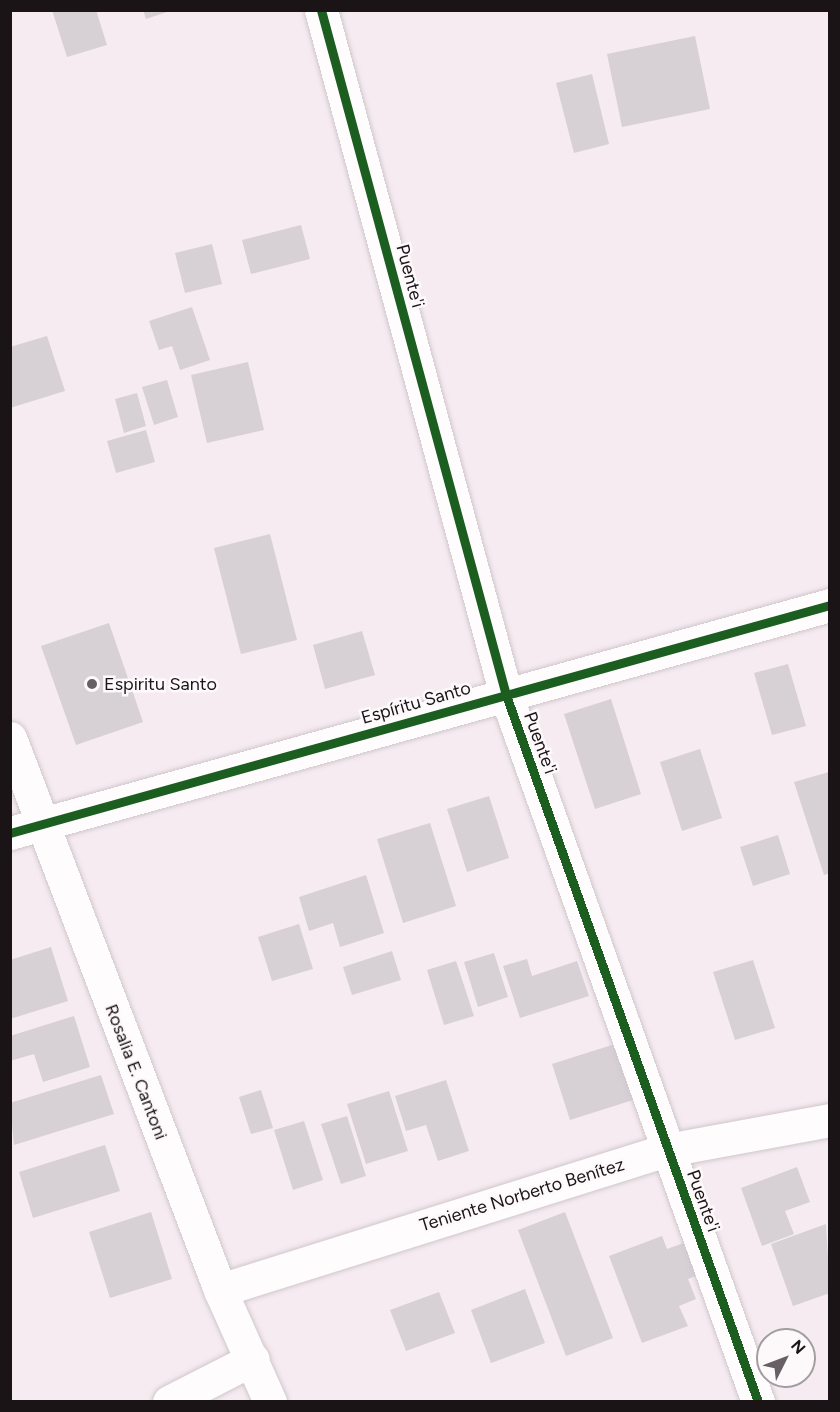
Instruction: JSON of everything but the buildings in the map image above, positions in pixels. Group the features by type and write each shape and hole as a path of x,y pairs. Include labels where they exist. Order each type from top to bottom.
{"street":[{"name":"Puente'i","path":"321,10 506,695 758,1401"},
{"name":"Espíritu Santo","path":"10,833 830,605"},
{"name":"Rosalia E. Cantoni","path":"10,738 220,1290 270,1401"},
{"name":"Teniente Norberto Benítez","path":"220,1290 667,1150 830,1120"},
{"path":"170,1401 253,1359"}],"cycle path":[{"path":"321,10 506,695 758,1402"},
{"path":"10,833 830,605"}],"place":[{"name":"Espiritu Santo","path":"92,684"}]}
